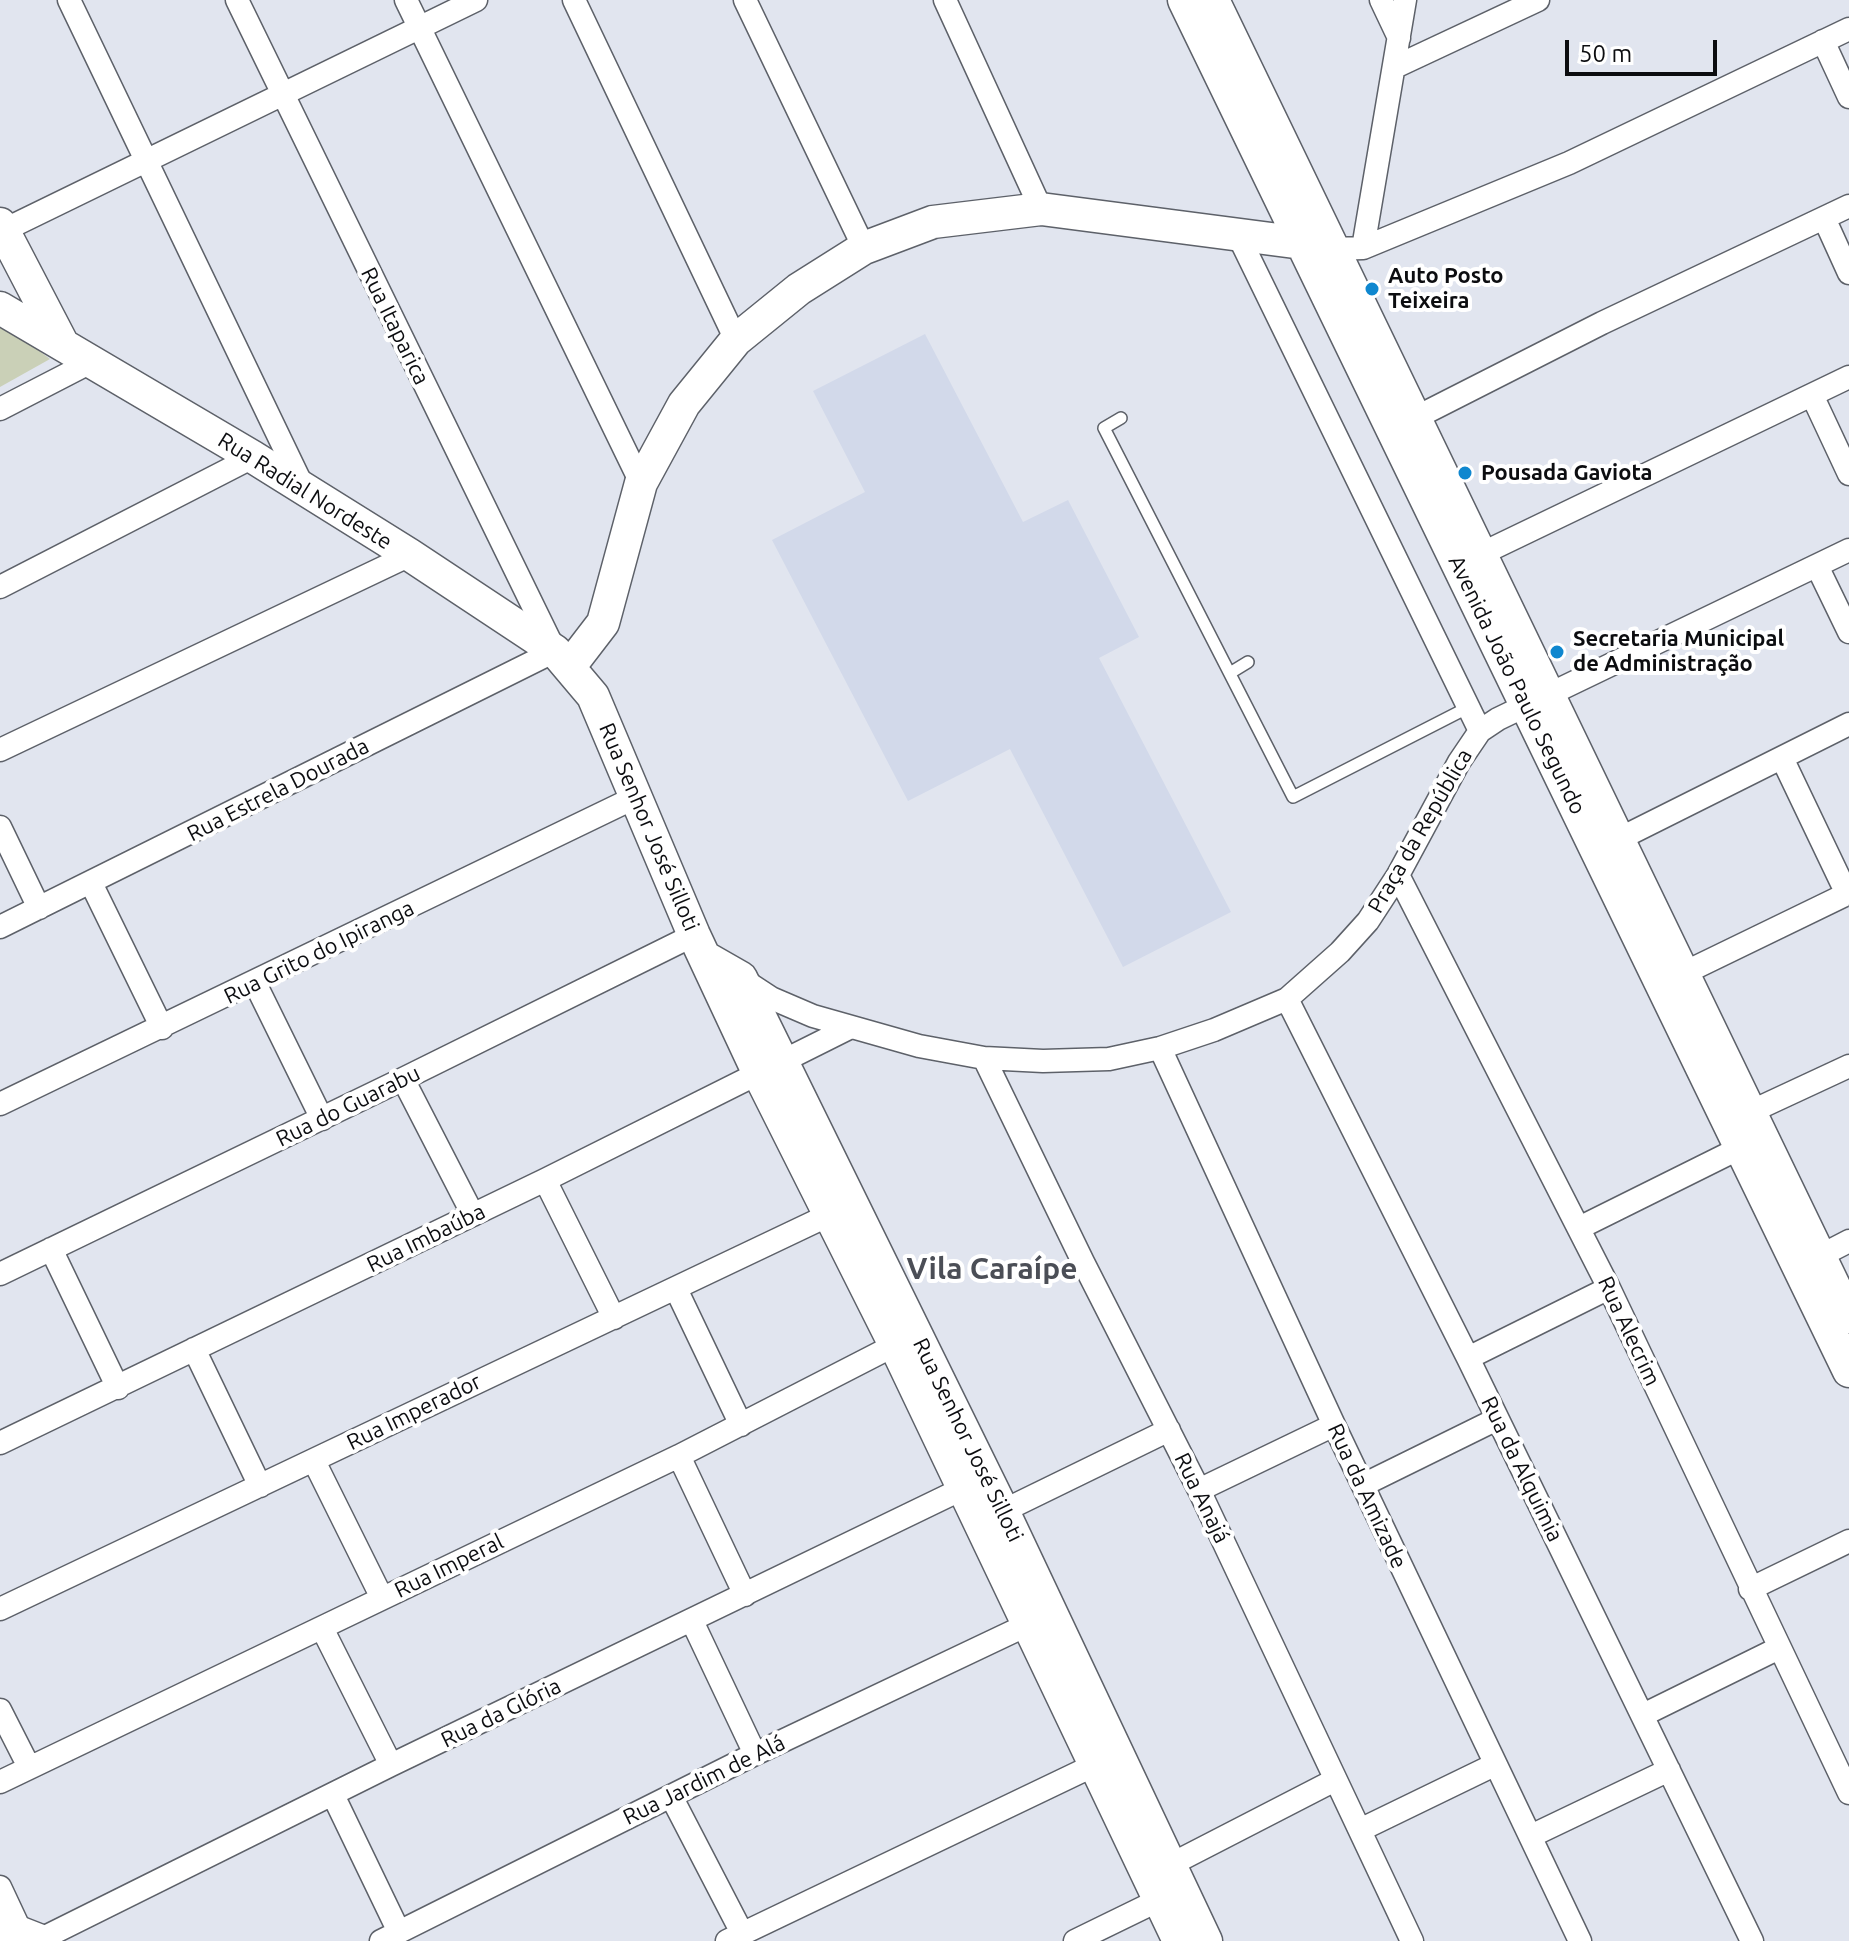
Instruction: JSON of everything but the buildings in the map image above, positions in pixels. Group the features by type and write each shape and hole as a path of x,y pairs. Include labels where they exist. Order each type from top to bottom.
{"street":[{"path":"69,0 304,489"},
{"name":"Rua Itaparica","path":"237,0 562,658"},
{"path":"406,0 641,483"},
{"path":"62,343 1,228 476,0"},
{"path":"574,0 736,340"},
{"path":"745,0 864,248"},
{"path":"945,0 1041,209"},
{"name":"Avenida João Paulo Segundo","path":"1184,0 1302,243 1537,701 1740,1148 1849,1371"},
{"name":"Avenida João Paulo Segundo","path":"1213,0 1348,249 1415,418 1481,554 1537,701 1617,840 1849,1317"},
{"path":"1381,0 1399,38"},
{"path":"1348,249 1395,67 1405,0"},
{"path":"1395,67 1538,0"},
{"path":"562,658 603,623 641,483 684,404 736,340 799,289 864,248 933,222 1041,209 1348,249 1569,163 1849,29"},
{"path":"1823,41 1849,97"},
{"path":"1415,418 1602,323 1849,206"},
{"path":"1824,218 1849,273"},
{"name":"Praça da República","path":"1238,235 1480,731"},
{"name":"Rua Radial Nordeste","path":"0,308 253,457 410,555 562,658 593,696"},
{"path":"0,409 91,362"},
{"path":"1481,554 1849,377"},
{"path":"1812,395 1849,474"},
{"path":"0,587 253,457"},
{"name":"Praça da República","path":"741,978 771,998 849,1028 984,1058 1043,1061 1109,1059 1160,1048 1214,1030 1287,999 1340,952 1368,921 1398,875 1451,775 1480,731 1498,719 1849,550"},
{"path":"0,750 410,555"},
{"path":"1817,566 1849,632"},
{"name":"Rua Estrela Dourada","path":"0,927 562,658"},
{"name":"Rua Senhor José Silloti","path":"593,696 700,946 770,1068 1003,1511 1107,1760 1159,1900 1179,1941"},
{"path":"1617,840 1849,724"},
{"path":"1682,974 1848,894 1782,758"},
{"name":"Rua Grito do Ipiranga","path":"0,1104 636,797"},
{"path":"0,827 39,908"},
{"name":"Rua Alecrim","path":"1398,875 1609,1288 1849,1793"},
{"path":"91,883 162,1028"},
{"name":"Rua Senhor José Silloti","path":"700,946 741,978 770,1068 829,1215 1029,1624 1170,1865 1206,1941"},
{"name":"Rua do Guarabu","path":"0,1274 403,1079 700,946"},
{"path":"255,983 322,1119"},
{"name":"Rua da Alquimia","path":"1287,999 1468,1358 1752,1941"},
{"name":"Rua Imbaúba","path":"0,1443 545,1180 849,1028"},
{"name":"Rua da Amizade","path":"1160,1048 1334,1425 1580,1941"},
{"name":"Rua Anajá","path":"984,1058 1199,1490 1412,1941"},
{"path":"1748,1113 1849,1066"},
{"path":"403,1079 473,1215"},
{"path":"1579,1228 1740,1148"},
{"path":"545,1180 614,1318"},
{"name":"Rua Imperador","path":"0,1609 829,1215"},
{"path":"1820,1256 1849,1241"},
{"path":"51,1249 118,1388"},
{"path":"1468,1358 1609,1288"},
{"path":"676,1289 741,1425"},
{"name":"Rua Imperal","path":"0,1782 679,1456 895,1345"},
{"path":"194,1349 260,1486"},
{"path":"1363,1485 1497,1419"},
{"path":"1199,1490 1334,1425"},
{"path":"1003,1511 1169,1430"},
{"path":"679,1456 745,1595"},
{"path":"314,1461 382,1598"},
{"name":"Rua da Glória","path":"26,1935 333,1795 964,1488"},
{"path":"1750,1589 1849,1541"},
{"path":"692,1621 755,1754"},
{"name":"Rua Jardim de Alá","path":"390,1937 755,1754 1029,1624"},
{"path":"322,1628 391,1765"},
{"path":"1643,1715 1779,1648"},
{"path":"0,1710 29,1767"},
{"path":"671,1796 735,1937 1107,1760"},
{"path":"1360,1830 1494,1765"},
{"path":"1531,1836 1669,1770"},
{"path":"1170,1865 1335,1780"},
{"path":"333,1795 390,1937"},
{"path":"0,1887 26,1935"},
{"path":"1075,1941 1159,1900"}],"lane":[{"path":"1121,418 1104,428 1293,797 1469,707"},
{"path":"1230,673 1248,662"}],"shaded area":[{"path":"925,334 1023,522 1068,500 1139,637 1099,658 1231,912 1123,967 1010,749 908,801 772,540 865,492 813,391"}],"green space":[{"path":"0,321 50,359 0,387"}],"place":[{"name":"Auto Posto Teixeira","path":"1372,289"},
{"name":"Pousada Gaviota","path":"1465,473"},
{"name":"Secretaria Municipal de Administração","path":"1557,652"}],"district":[{"name":"Vila Caraípe","path":"992,1269"}]}
